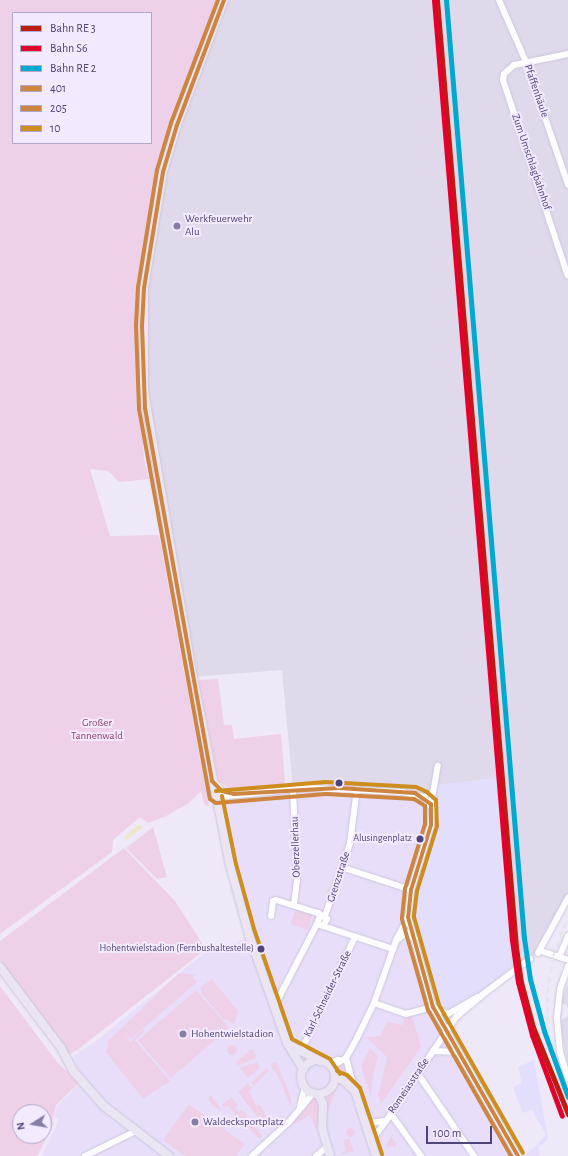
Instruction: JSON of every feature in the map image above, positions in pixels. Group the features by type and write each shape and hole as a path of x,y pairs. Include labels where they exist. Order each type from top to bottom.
{"main road":[{"path":"224,0 177,125 163,172 144,288 142,326 145,408 212,781 236,891 287,1043 303,1069"},
{"path":"0,967 61,1048 74,1072 104,1106 169,1156"},
{"path":"287,1043 327,1064 335,1077 342,1080 355,1091 376,1156"},
{"path":"327,1064 312,1062 303,1069 301,1078 305,1087 323,1100 321,1124 330,1156"},
{"path":"316,1094 328,1090 335,1077"}],"street":[{"name":"Pfaffenhäule","path":"499,0 526,62 568,185"},
{"name":"Zum Umschlagbahnhof","path":"568,54 526,62 510,67 504,74 503,80 568,276"},
{"path":"438,766 431,804 431,825 411,890 408,917 433,1007 518,1156"},
{"path":"212,781 222,790 234,794"},
{"path":"216,797 293,789 357,789 415,793 424,797 431,804"},
{"name":"Oberzellerhau","path":"293,789 297,880 294,905"},
{"name":"Grenzstraße","path":"322,916 344,868 354,827 357,789"},
{"path":"344,868 411,890"},
{"path":"568,898 539,952 568,960"},
{"path":"271,916 273,901 276,900 322,916 327,922 324,926"},
{"path":"355,1091 346,1058 374,1003 408,908"},
{"path":"274,1007 322,916"},
{"path":"396,941 408,917"},
{"path":"317,924 393,949"},
{"path":"396,941 404,934 415,939"},
{"path":"560,955 568,936"},
{"name":"Karl-Schneider-Straße","path":"304,1052 303,1047 355,937"},
{"name":"Romeiasstraße","path":"370,1137 375,1136 391,1114 432,1051 456,1018 482,995 530,959"},
{"path":"568,966 556,1018 560,1052 568,1079"},
{"path":"270,995 283,992"},
{"name":"Romeiasstraße","path":"433,1007 448,1014 482,995"},
{"path":"374,1003 406,1014 433,1007"},
{"name":"Romeiasstraße","path":"432,1051 460,1052"},
{"path":"327,1064 346,1058"},
{"path":"418,1074 474,1156"},
{"path":"297,1114 305,1087"},
{"path":"252,1156 316,1094"},
{"path":"391,1114 421,1156"},
{"name":"Romeiasstraße","path":"365,1120 370,1123 385,1121"},
{"path":"85,1156 94,1154 136,1131"},
{"path":"316,1156 327,1147"}],"shaded area":[{"path":"224,0 568,0 568,898 541,951 511,967 496,778 437,785 431,804 420,795 293,789 282,670 193,677 145,408 142,326 163,172"},
{"path":"496,778 511,967 446,1024 441,1022 433,1007 408,908 437,785"},
{"path":"293,790 414,794 431,805 441,1022 446,1024 519,1156 42,1156 48,1144 52,1144 52,1135 59,1120 54,1116 57,1106 85,1078 71,1058 95,1042 206,952 254,936 237,873 223,805 224,802"},
{"path":"137,825 141,825 142,828 126,840 125,836"},
{"path":"568,984 568,1009 566,1005 560,1003"},
{"path":"568,1016 568,1068 560,1021"},
{"path":"534,1060 548,1139 540,1146 538,1144 546,1135 532,1110 523,1113 513,1087 522,1083 518,1067"},
{"path":"538,1144 540,1156 523,1156"}],"green space":[{"name":"Großer Tannenwald","path":"0,0 218,0 159,170 139,286 138,379 144,459 149,479 119,482 108,471 90,469 110,536 159,535 209,807 204,804 201,791 189,803 166,816 148,823 140,817 113,840 112,852 0,934"},
{"path":"218,679 224,725 232,725 234,739 281,734 285,781 282,786 231,789 218,781 198,680"},
{"path":"153,827 167,877 157,879 126,848"},
{"path":"124,848 175,901 202,943 202,952 76,1051 69,1054 0,960 0,941"},
{"path":"296,908 313,914 307,930 290,924"},
{"path":"179,973 195,975 190,980 194,978 197,982 131,1039 126,1036 130,1042 143,1029 145,1031 135,1040 170,1081 143,1099 105,1051 108,1048 108,1041"},
{"path":"212,979 238,1011 234,1024 226,1019 224,1020 201,993 201,987"},
{"path":"0,986 57,1062 79,1083 56,1105 52,1122 52,1104 12,1104 12,1144 43,1144 37,1156 0,1156"},
{"name":"Hohentwielstadion","path":"196,990 229,1028 171,1078 138,1041"},
{"path":"412,1015 421,1047 381,1104 377,1092 379,1092 387,1057 365,1037 380,1036 387,1022 403,1025 404,1016"},
{"path":"230,1045 234,1045 236,1046 236,1054 230,1055 227,1052 227,1048"},
{"path":"370,1048 378,1056 373,1075 371,1098 361,1066"},
{"path":"251,1049 254,1050 256,1058 238,1066 236,1062"},
{"path":"257,1062 260,1068 248,1078 240,1068"},
{"path":"276,1062 291,1097 291,1107 277,1074 272,1068 271,1064"},
{"path":"341,1062 346,1074 350,1073 355,1091 335,1077 331,1067"},
{"path":"266,1068 269,1071 254,1086 251,1083"},
{"path":"334,1082 338,1084 322,1128 316,1129 310,1115 297,1123 289,1122 297,1114 305,1087 318,1094 328,1090"},
{"path":"248,1083 252,1088 249,1091 256,1105 260,1105 270,1123 281,1119 271,1127 265,1120 258,1118 238,1092"},
{"path":"210,1094 222,1110 215,1108 208,1100"},
{"path":"231,1097 238,1105 235,1107 239,1112 241,1110 247,1114 247,1118 263,1136 259,1139 228,1106 225,1108 222,1105"},
{"name":"Waldecksportplatz","path":"189,1104 245,1144 236,1156 185,1156 163,1140"},
{"path":"348,1128 352,1128 354,1132 352,1136 348,1136 346,1134 346,1130"},
{"path":"391,1136 396,1143 396,1147 386,1146"},
{"path":"349,1138 354,1151 337,1156 346,1150 343,1141"}],"railway":[{"path":"447,0 492,557"},
{"path":"558,1081 548,1033 547,993 553,956 568,916"}],"transit line":[{"name":"205","path":"218,0 171,123 157,170 138,287 136,326 139,409 210,799 216,803 326,794 414,799 425,806 425,824 405,889 402,919 428,1010 511,1156"},
{"name":"401","path":"224,0 177,125 163,172 144,288 142,326 145,408 212,781 222,791 234,794 339,788 415,793 431,804 431,825 411,890 408,917 433,1007 518,1156"},
{"path":"437,0 516,947 521,982 533,1027 568,1114"},
{"path":"446,0 524,938 530,979 544,1031 568,1097"},
{"name":"10","path":"216,791 326,782 416,787 427,792 436,800 437,826 417,891 414,917 439,1005 523,1153"},
{"name":"10","path":"222,796 236,864 254,929 292,1039 330,1059 340,1074"},
{"name":"10","path":"337,1071 347,1075 360,1088 382,1154"}],"rail line":[{"name":"S6","path":"434,0 512,940 518,982 532,1035 562,1116"}],"place":[{"name":"Werkfeuerwehr Alu","path":"177,226"},
{"name":"Alusingenplatz","path":"420,839"},
{"name":"Hohentwielstadion (Fernbushaltestelle)","path":"261,949"},
{"name":"Hohentwielstadion","path":"183,1034"},
{"name":"Waldecksportplatz","path":"195,1122"}]}
